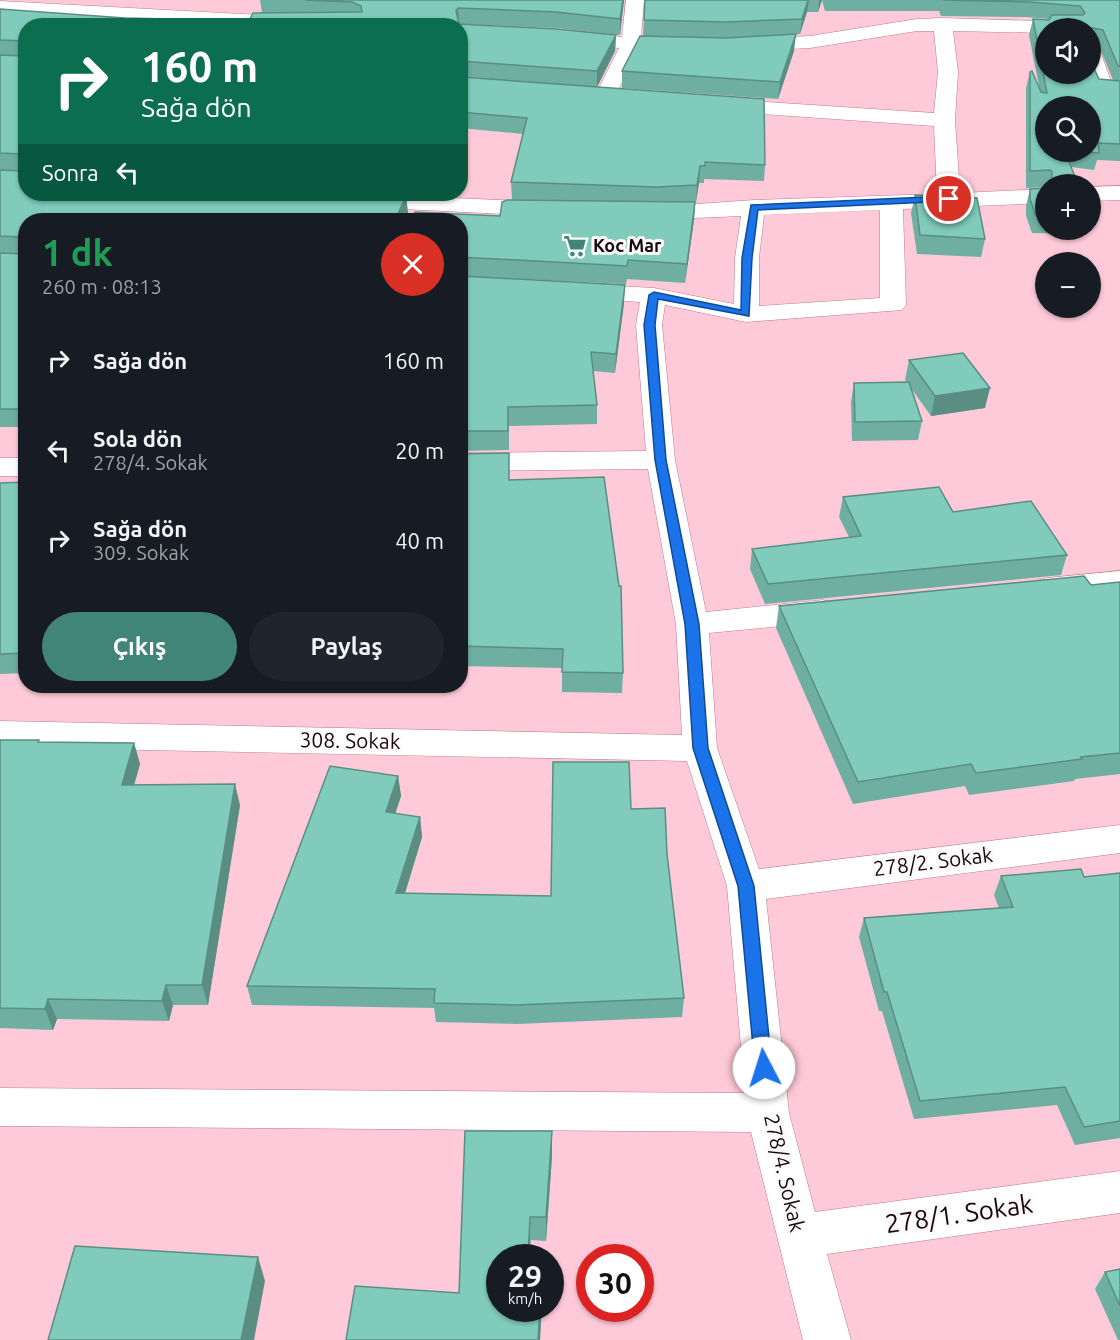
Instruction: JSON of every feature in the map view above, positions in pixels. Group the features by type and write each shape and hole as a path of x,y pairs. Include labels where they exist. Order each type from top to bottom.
{"street":[{"path":"605,96 631,44 635,0"},
{"path":"0,7 204,18"},
{"path":"726,46 810,42 915,17 942,24 1035,20"},
{"path":"942,24 948,72 944,120 949,199"},
{"path":"556,36 631,44 702,46"},
{"path":"1101,82 1104,90 1120,90"},
{"path":"582,94 628,98"},
{"path":"698,103 944,120"},
{"path":"1101,194 1120,193"},
{"path":"632,212 1035,196"},
{"path":"368,201 573,210"},
{"path":"551,290 654,295 746,314 893,305 891,201"},
{"path":"746,314 747,258 754,207"},
{"name":"278/4. Sokak","path":"654,295 649,325 661,460 692,624 700,748 746,886 768,1113 827,1340"},
{"path":"468,462 661,460"},
{"path":"0,467 18,467"},
{"path":"1013,592 1120,581"},
{"path":"692,624 847,608"},
{"name":"308. Sokak","path":"0,734 700,748"},
{"name":"278/2. Sokak","path":"746,886 1120,839"},
{"path":"0,1107 768,1113"},
{"name":"278/1. Sokak","path":"799,1236 1120,1192"}],"building":[{"path":"305,0 623,0 620,19 556,12 458,8 456,11 458,18 250,18 253,13 362,12 361,6 352,2"},
{"path":"645,0 808,0 802,19 727,22 644,20"},
{"path":"943,0 1120,0 1120,66 1101,30 1101,18 1050,18 1052,15 1083,15 1085,13 1080,6"},
{"path":"0,9 125,18 18,18 18,41 0,40"},
{"path":"468,24 616,35 597,71 468,62"},
{"path":"796,34 780,82 622,71 640,36 727,38"},
{"path":"0,55 18,56 18,154 0,153"},
{"path":"1032,71 1035,84 1038,84 1041,92 1047,93 1045,84 1101,84 1101,79 1120,81 1120,144 1101,143 1101,96 1035,96 1035,162 1069,162 1074,174 1052,174 1050,170 1030,171 1030,72"},
{"path":"468,78 764,99 765,165 705,162 705,166 700,166 697,185 657,187 511,182 527,118 468,113"},
{"path":"0,170 18,171 18,201 404,201 398,213 18,213 18,237 0,236"},
{"path":"1030,189 1035,189 1035,213 1030,199"},
{"path":"915,195 977,198 985,239 920,235"},
{"path":"507,200 695,202 687,264 628,260 627,266 468,257 468,214 500,216 502,202"},
{"path":"0,253 18,254 18,409 0,409"},
{"path":"468,276 625,285 616,354 591,352 597,405 508,407 508,431 468,431"},
{"path":"963,353 990,388 935,396 909,360"},
{"path":"909,382 922,421 855,422 854,383"},
{"path":"509,453 509,480 604,477 619,586 621,586 623,673 562,672 563,649 468,646 468,454"},
{"path":"18,482 18,653 0,654 0,483"},
{"path":"939,487 953,512 1031,501 1067,555 768,584 752,549 861,536 843,497"},
{"path":"1084,576 1091,585 1120,582 1120,753 976,773 971,764 858,782 779,606"},
{"path":"0,740 134,743 122,785 235,784 202,985 166,985 162,1001 48,999 45,1009 0,1008"},
{"path":"553,762 629,762 631,809 665,808 667,854 684,998 516,1005 434,1003 435,989 247,986 330,766 398,776 386,812 420,817 396,893 551,896"},
{"path":"1081,869 1084,877 1120,873 1120,1121 1084,1127 1065,1087 920,1101 887,992 884,992 864,918 1013,907 1001,876"},
{"path":"465,1131 552,1131 546,1217 530,1217 529,1244 486,1244 486,1322 539,1322 538,1340 346,1340 355,1286 459,1293"},
{"path":"75,1246 258,1257 241,1340 48,1340"},
{"path":"1120,1269 1120,1306 1105,1272"}],"place":[{"name":"Koc Mar","path":"575,246"}],"route":[{"path":"764,1068 746,886 700,748 692,624 661,460 649,325 654,295 746,314 747,258 754,207 949,199"}]}
